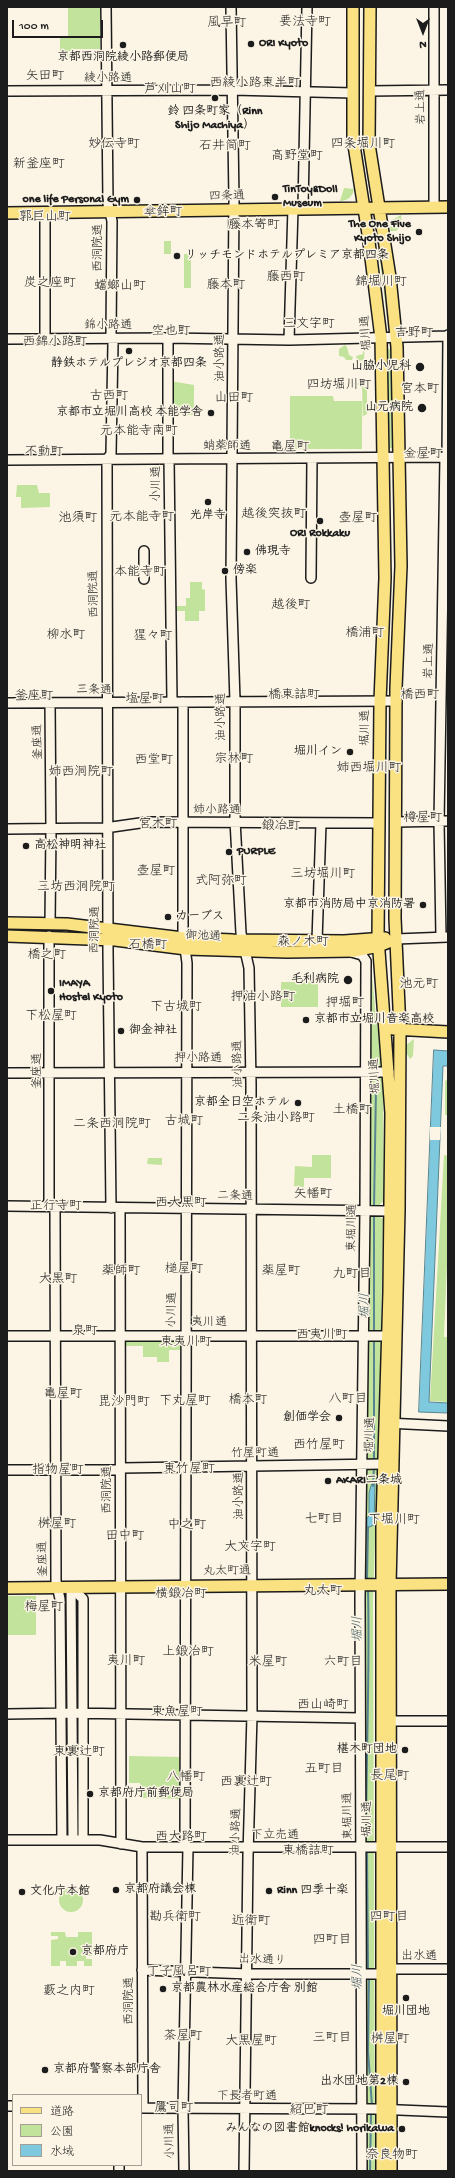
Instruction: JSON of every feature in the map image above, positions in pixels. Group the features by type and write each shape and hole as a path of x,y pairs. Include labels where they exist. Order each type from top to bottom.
{"main road":[{"name":"堀川通","path":"353,7 353,139 382,338 382,458 385,578 380,701 378,923 375,942 386,1029 384,1072 385,1211 382,1336 388,1423 380,1464 374,1585 382,1848 382,2171"},
{"name":"堀川通","path":"370,7 369,144 390,277 396,338 401,572 396,701 396,939 400,1030 399,1210 388,1423 374,1585 391,1721 382,1848"},
{"name":"四条通","path":"7,214 298,208 448,207"},
{"name":"御池通","path":"7,924 50,924 108,928 185,944"},
{"name":"御池通","path":"7,936 49,936 342,951 375,942 396,939"},
{"name":"御池通","path":"244,946 316,941 375,942"},
{"path":"386,1029 448,1032"},
{"name":"丸太町通","path":"7,1588 448,1584"},
{"name":"堀川通","path":"383,2110 392,2171"}],"street":[{"name":"西洞院通","path":"106,7 110,212 112,221 111,454 107,459 109,1073 119,1336 121,1844"},
{"name":"油小路通","path":"231,7 234,210 231,579 235,823 244,946 250,968 251,1072 252,1585 244,2171"},
{"path":"289,340 298,208 307,7"},
{"name":"岩上通","path":"434,7 434,207"},
{"name":"綾小路通","path":"7,91 107,92 233,90 353,93"},
{"path":"369,91 448,90"},
{"path":"45,213 45,338"},
{"name":"岩上通","path":"444,937 443,821 448,336"},
{"name":"錦小路通","path":"7,340 45,338 168,338 289,340 448,336"},
{"name":"小川通","path":"168,338 172,702"},
{"name":"蛸薬師通","path":"7,460 447,457"},
{"path":"310,578 312,458"},
{"path":"144,551 144,580"},
{"name":"三条通","path":"7,703 108,704 234,701 396,701"},
{"name":"小川通","path":"183,702 185,944 187,963 184,1335 187,1847 183,2109 184,2171"},
{"name":"釜座通","path":"50,703 50,924"},
{"path":"396,822 443,821"},
{"name":"姉小路通","path":"7,829 108,827 146,822 320,824 379,823"},
{"path":"316,941 320,824"},
{"name":"釜座通","path":"49,936 52,1206 56,1336 57,1587 60,1599 62,1840"},
{"name":"御池通","path":"396,939 444,937"},
{"name":"東堀川通","path":"362,2171 364,2109 363,1849 360,1718 374,1585 363,1464 367,1211 366,965 375,942"},
{"path":"342,951 362,955 365,958 366,965"},
{"name":"押小路通","path":"7,1073 384,1072"},
{"name":"二条通","path":"7,1206 385,1211"},
{"name":"夷川通","path":"7,1336 382,1336"},
{"path":"388,1423 448,1426"},
{"name":"竹屋町通","path":"7,1470 380,1464"},
{"path":"71,1587 73,1840"},
{"path":"71,1587 83,1599 83,1840"},
{"path":"60,1635 71,1635"},
{"path":"7,1714 72,1713 251,1718 360,1718"},
{"path":"391,1721 448,1721"},
{"name":"下立売通","path":"7,1840 83,1840 142,1847 363,1849 448,1847"},
{"name":"西洞院通","path":"142,1847 142,2108"},
{"name":"出水通","path":"382,1972 448,1969"},
{"name":"出水通り","path":"142,1970 246,1974 363,1974 382,1972"},
{"name":"下長者町通","path":"142,2108 364,2109 448,2112"}],"green space":[{"path":"68,8 100,8 100,49 71,49 71,57 60,57 60,36 68,36"},
{"path":"344,188 354,189 348,199 340,201"},
{"path":"401,215 402,225 396,231 390,231 392,220"},
{"path":"379,236 388,325 377,237"},
{"path":"164,241 171,241 171,254 164,254"},
{"path":"184,254 191,254 191,288 184,288"},
{"path":"365,342 364,360 357,361 356,356 363,354 362,344 282,343"},
{"path":"345,345 349,355 353,357 352,360 346,360 344,357 339,356 339,349"},
{"path":"387,349 391,349 392,448 389,448"},
{"path":"170,381 194,385 194,415 171,415"},
{"path":"357,383 363,383 363,387 367,390 367,414 363,416 363,424 362,385 357,385"},
{"path":"290,396 333,396 334,401 362,401 362,449 290,449"},
{"path":"17,485 37,485 39,493 50,493 50,507 21,508 21,497 16,497"},
{"path":"190,582 202,582 202,589 205,590 205,611 199,611 199,621 185,621 185,611 172,611 172,606 186,606 186,598 190,598"},
{"path":"368,975 372,975 376,1018 383,1060 380,1065 379,1078 383,1078 384,1201 380,1204 380,1217 383,1219 381,1332 378,1339 381,1342 381,1353 373,1602 375,2171 365,2171 363,1569 365,1471 368,1468 366,1461 370,1211"},
{"path":"281,982 318,982 318,1007 281,1007"},
{"path":"414,1039 413,1056 410,1059 407,1054 406,1045"},
{"path":"448,1079 448,1115 445,1115 445,1081"},
{"path":"312,1155 331,1155 331,1178 304,1178 304,1187 294,1186 295,1166 312,1167"},
{"path":"444,1155 448,1156 448,1241 444,1337 448,1337 448,1402 430,1401"},
{"path":"148,1158 162,1158 162,1165 147,1164"},
{"path":"122,1337 182,1337 182,1350 169,1350 169,1362 157,1362 157,1357 143,1357 143,1346 122,1346"},
{"path":"7,1596 36,1596 36,1635 7,1635"},
{"path":"129,1756 183,1757 182,1799 140,1798 140,1783 129,1783"},
{"path":"71,1888 80,1891 83,1900 80,1909 71,1912 62,1909 59,1900 62,1891"},
{"path":"51,1932 65,1932 66,1937 78,1937 78,1932 92,1932 92,1956 86,1956 86,1959 92,1959 92,1966 84,1966 84,1961 77,1961 77,1966 66,1966 66,1961 60,1961 60,1966 51,1966 51,1940 58,1939 58,1936 51,1936"}],"water":[{"path":"434,1050 448,1051 448,1066 443,1066 429,1402 448,1403 448,1413 419,1412"},
{"path":"372,1484 375,1484 374,1525 367,1528 367,1518 369,1516 369,1493"}],"pier":[{"path":"430,1127 441,1127 440,1140 430,1140"}],"waterway":[{"name":"堀川","path":"374,1208 376,1088"},
{"name":"堀川","path":"374,1214 374,1334"},
{"name":"堀川","path":"374,1338 374,1462"},
{"name":"堀川","path":"373,1486 374,1466"},
{"name":"堀川","path":"367,1581 368,1527"},
{"name":"堀川","path":"366,1844 369,1653 368,1589"},
{"name":"堀川","path":"367,1849 368,1970"},
{"name":"堀川","path":"369,1977 368,2051 372,2106"},
{"name":"堀川","path":"370,2171 371,2112"}],"place":[{"name":"ORI Kyoto","path":"251,44"},
{"name":"京都西洞院綾小路郵便局","path":"123,45"},
{"name":"鈴 四条町家（Rinn Shijo Machiya）","path":"215,98"},
{"name":"TinToy&Doll Museum","path":"275,197"},
{"name":"one life Personal Gym","path":"137,200"},
{"name":"The One Five Kyoto Shijo","path":"419,232"},
{"name":"リッチモンドホテルプレミア京都四条","path":"177,256"},
{"name":"静鉄ホテルプレジオ京都四条","path":"129,351"},
{"name":"山脇小児科","path":"420,367"},
{"name":"山元病院","path":"422,408"},
{"name":"京都市立堀川高校 本能学舎","path":"211,413"},
{"name":"光岸寺","path":"208,502"},
{"name":"ORI Rokkaku","path":"320,521"},
{"name":"佛現寺","path":"247,552"},
{"name":"傍楽","path":"225,571"},
{"name":"堀川イン","path":"350,752"},
{"name":"高松神明神社","path":"26,846"},
{"name":"PURPLE","path":"229,852"},
{"name":"京都市消防局中京消防署","path":"423,905"},
{"name":"カーブス","path":"168,917"},
{"name":"毛利病院","path":"348,980"},
{"name":"IMAYA Hostel Kyoto","path":"51,991"},
{"name":"京都市立堀川音楽高校","path":"306,1020"},
{"name":"御金神社","path":"121,1031"},
{"name":"京都全日空ホテル","path":"298,1103"},
{"name":"創価学会","path":"339,1418"},
{"name":"AKARI二条城","path":"328,1481"},
{"name":"椹木町団地","path":"405,1750"},
{"name":"京都府庁前郵便局","path":"90,1794"},
{"name":"京都府議会棟","path":"116,1890"},
{"name":"Rinn 四季十楽","path":"269,1891"},
{"name":"文化庁本館","path":"22,1892"},
{"name":"京都府庁","path":"73,1952"},
{"name":"京都農林水産総合庁舎 別館","path":"163,1989"},
{"name":"堀川団地","path":"406,1998"},
{"name":"京都府警察本部庁舎","path":"45,2070"},
{"name":"出水団地第2棟","path":"406,2082"},
{"name":"みんなの図書館knocks! horikawa","path":"402,2129"}],"district":[{"name":"要法寺町","path":"305,23"},
{"name":"風早町","path":"227,24"},
{"name":"矢田町","path":"45,77"},
{"name":"西綾小路東半町","path":"255,84"},
{"name":"芦刈山町","path":"170,90"},
{"name":"妙伝寺町","path":"114,145"},
{"name":"四条堀川町","path":"363,145"},
{"name":"石井筒町","path":"225,147"},
{"name":"高野堂町","path":"297,157"},
{"name":"新釜座町","path":"39,165"},
{"name":"傘鉾町","path":"163,213"},
{"name":"郭巨山町","path":"45,218"},
{"name":"藤本寄町","path":"254,226"},
{"name":"藤西町","path":"286,278"},
{"name":"錦堀川町","path":"381,283"},
{"name":"炭之座町","path":"50,284"},
{"name":"藤本町","path":"226,286"},
{"name":"蟷螂山町","path":"120,287"},
{"name":"三文字町","path":"309,325"},
{"name":"空也町","path":"171,332"},
{"name":"吉野町","path":"414,334"},
{"name":"西錦小路町","path":"55,343"},
{"name":"四坊堀川町","path":"339,386"},
{"name":"宮本町","path":"420,390"},
{"name":"古西町","path":"109,397"},
{"name":"山田町","path":"234,399"},
{"name":"元本能寺南町","path":"139,432"},
{"name":"亀屋町","path":"290,448"},
{"name":"不動町","path":"44,453"},
{"name":"金屋町","path":"423,455"},
{"name":"越後突抜町","path":"274,515"},
{"name":"元本能寺町","path":"142,518"},
{"name":"池須町","path":"78,519"},
{"name":"壺屋町","path":"358,519"},
{"name":"本能寺町","path":"140,573"},
{"name":"越後町","path":"291,606"},
{"name":"橋浦町","path":"365,634"},
{"name":"柳水町","path":"66,636"},
{"name":"猩々町","path":"153,637"},
{"name":"橋東詰町","path":"294,696"},
{"name":"橋西町","path":"420,696"},
{"name":"釜座町","path":"34,697"},
{"name":"塩屋町","path":"145,700"},
{"name":"宗林町","path":"234,760"},
{"name":"西堂町","path":"154,761"},
{"name":"姉西堀川町","path":"369,769"},
{"name":"姉西洞院町","path":"81,773"},
{"name":"樽屋町","path":"423,819"},
{"name":"宮木町","path":"158,825"},
{"name":"鍛冶町","path":"281,827"},
{"name":"壺屋町","path":"156,872"},
{"name":"三坊堀川町","path":"323,875"},
{"name":"式阿弥町","path":"221,882"},
{"name":"三坊西洞院町","path":"76,888"},
{"name":"森ノ木町","path":"303,943"},
{"name":"石橋町","path":"148,946"},
{"name":"橋之町","path":"47,956"},
{"name":"池元町","path":"419,985"},
{"name":"押油小路町","path":"263,998"},
{"name":"押堀町","path":"345,1004"},
{"name":"下古城町","path":"176,1008"},
{"name":"下松屋町","path":"51,1017"},
{"name":"土橋町","path":"352,1111"},
{"name":"二条油小路町","path":"276,1119"},
{"name":"古城町","path":"184,1122"},
{"name":"二条西洞院町","path":"112,1125"},
{"name":"矢幡町","path":"313,1195"},
{"name":"西大黒町","path":"181,1204"},
{"name":"正行寺町","path":"56,1207"},
{"name":"槌屋町","path":"184,1270"},
{"name":"薬師町","path":"121,1272"},
{"name":"薬屋町","path":"281,1272"},
{"name":"九町目","path":"352,1275"},
{"name":"大黒町","path":"58,1280"},
{"name":"泉町","path":"85,1332"},
{"name":"西夷川町","path":"322,1336"},
{"name":"東夷川町","path":"186,1343"},
{"name":"亀屋町","path":"63,1395"},
{"name":"八町目","path":"348,1400"},
{"name":"橋本町","path":"248,1401"},
{"name":"下丸屋町","path":"185,1402"},
{"name":"毘沙門町","path":"124,1403"},
{"name":"西竹屋町","path":"319,1446"},
{"name":"東竹屋町","path":"189,1470"},
{"name":"指物屋町","path":"58,1471"},
{"name":"七町目","path":"324,1520"},
{"name":"下堀川町","path":"394,1521"},
{"name":"桝屋町","path":"57,1525"},
{"name":"中之町","path":"187,1526"},
{"name":"田中町","path":"125,1537"},
{"name":"大文字町","path":"250,1548"},
{"name":"丸太町","path":"323,1592"},
{"name":"横鍛冶町","path":"181,1595"},
{"name":"梅屋町","path":"44,1608"},
{"name":"上鍛冶町","path":"188,1653"},
{"name":"夷川町","path":"126,1662"},
{"name":"米屋町","path":"268,1663"},
{"name":"六町目","path":"343,1663"},
{"name":"西山崎町","path":"323,1706"},
{"name":"東魚屋町","path":"177,1713"},
{"name":"東裏辻町","path":"79,1753"},
{"name":"五町目","path":"324,1770"},
{"name":"長尾町","path":"390,1777"},
{"name":"八幡町","path":"186,1778"},
{"name":"西裏辻町","path":"246,1783"},
{"name":"西大路町","path":"181,1838"},
{"name":"東橋詰町","path":"308,1852"},
{"name":"勘兵衛町","path":"175,1918"},
{"name":"四町目","path":"389,1918"},
{"name":"近衛町","path":"251,1922"},
{"name":"四町目","path":"332,1941"},
{"name":"丁子風呂町","path":"179,1973"},
{"name":"藪之内町","path":"69,1992"},
{"name":"茶屋町","path":"183,2037"},
{"name":"三町目","path":"332,2039"},
{"name":"桝屋町","path":"390,2040"},
{"name":"大黒屋町","path":"251,2042"},
{"name":"鷹司町","path":"174,2109"},
{"name":"紹巴町","path":"309,2111"},
{"name":"奈良物町","path":"392,2156"}]}
